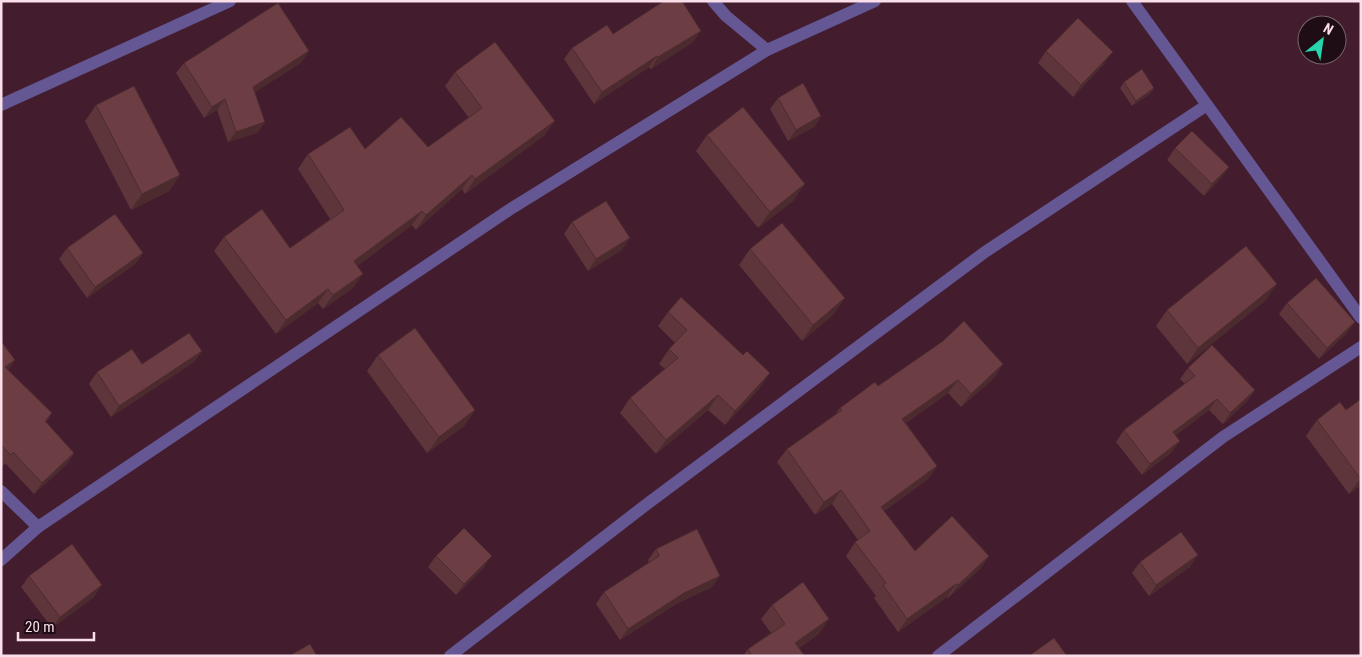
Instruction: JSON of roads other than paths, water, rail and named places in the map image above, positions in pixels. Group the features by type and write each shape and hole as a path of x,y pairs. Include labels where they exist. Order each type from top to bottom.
{"street":[{"path":"1,105 230,1"},
{"path":"713,1 726,16 767,50"},
{"path":"1,560 38,527 509,210 767,50 875,1"},
{"path":"1132,1 1361,318"},
{"path":"450,656 647,504 985,252 1207,105"},
{"path":"938,656 1222,437 1361,346"},
{"path":"1,491 38,527"}]}
